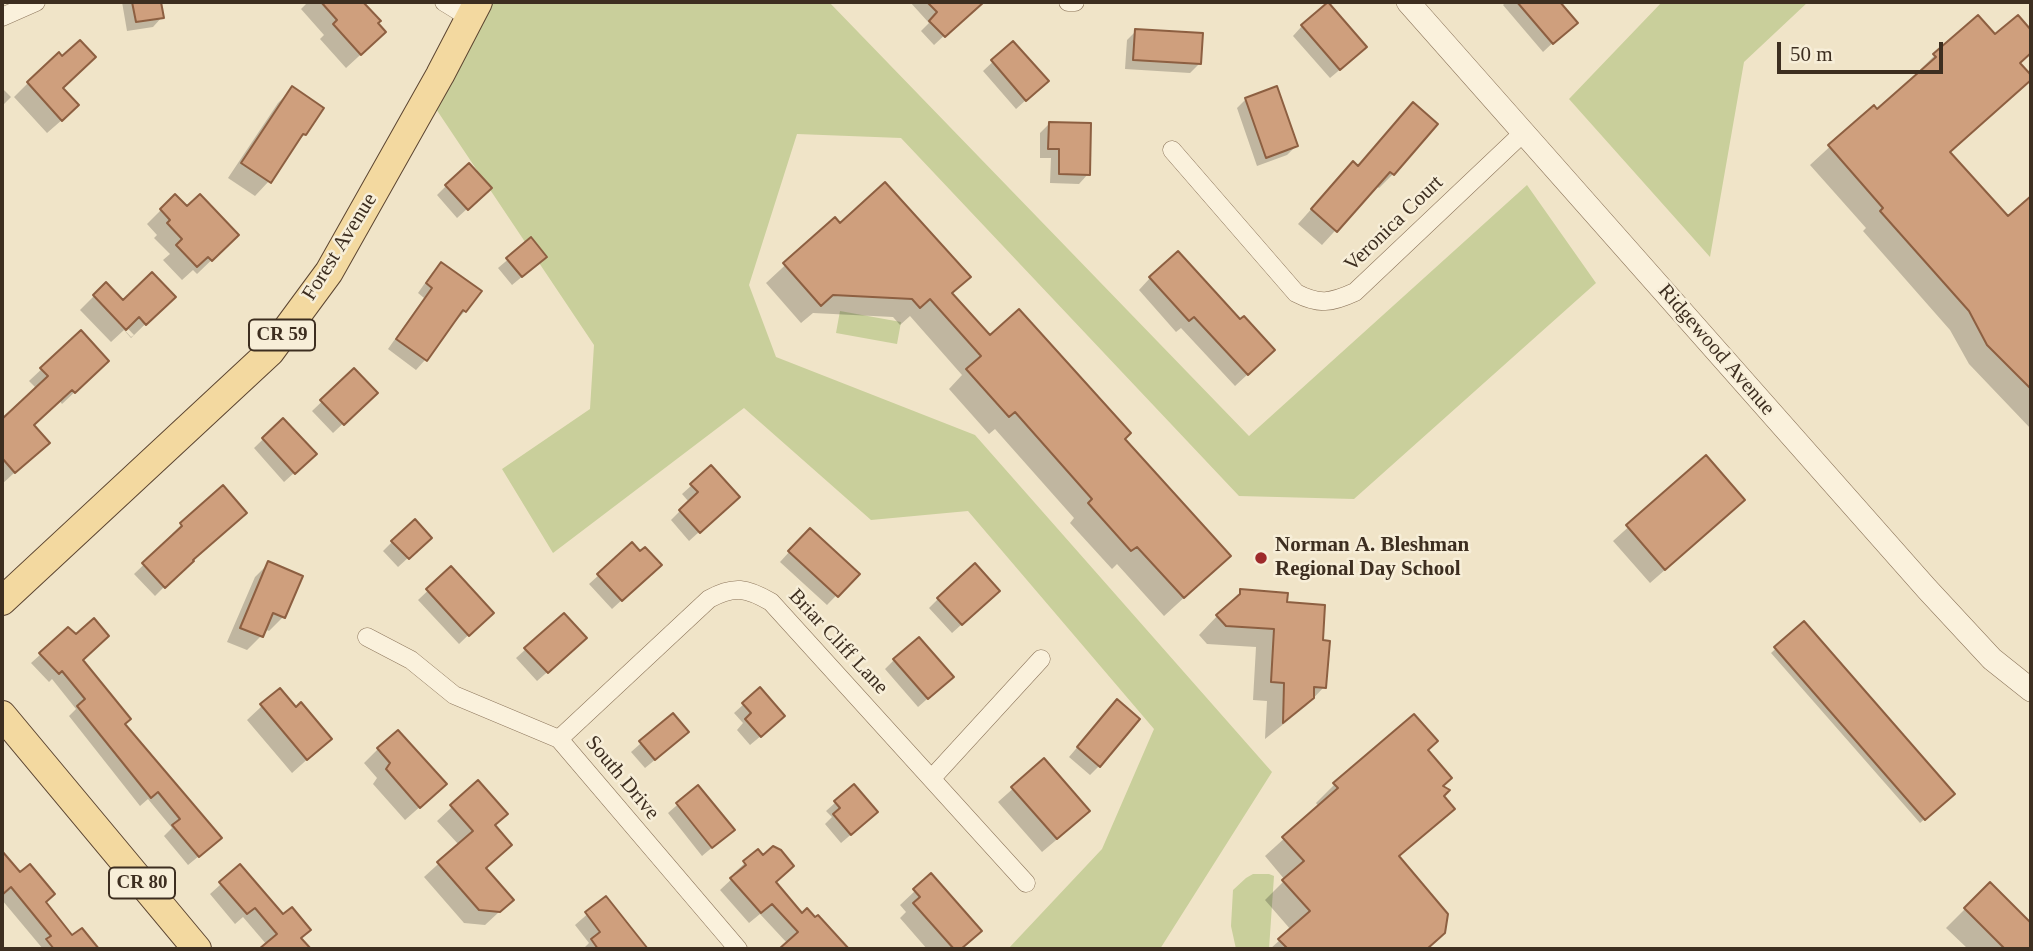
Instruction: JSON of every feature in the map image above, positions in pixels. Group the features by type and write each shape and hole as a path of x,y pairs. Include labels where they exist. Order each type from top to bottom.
{"main road":[{"name":"Forest Avenue","path":"2,601 270,352 329,271 474,10"},
{"name":"CR 80","path":"2,715 197,949"}],"street":[{"path":"2,16 36,2"},
{"path":"444,2 474,10"},
{"path":"1068,2 1075,2"},
{"name":"Ridgewood Avenue","path":"1408,2 1927,589 1992,659 2031,691"},
{"name":"Veronica Court","path":"1172,150 1296,292 1309,299 1325,302 1355,292 1524,132"},
{"name":"Briar Cliff Lane","path":"559,739 709,599 723,591 737,589 754,592 771,601 1026,883"},
{"name":"South Drive","path":"368,637 411,660 454,695 559,739 738,949"},
{"path":"932,778 1041,659"}],"green space":[{"path":"478,2 829,2 1249,436 1527,185 1596,283 1354,499 1239,496 901,138 797,134 749,285 776,357 975,435 1272,772 1160,949 1008,949 1102,849 1154,729 968,511 871,520 744,408 553,553 502,469 590,409 594,345 428,97"},
{"path":"1662,2 1808,2 1744,62 1710,257 1569,99"},
{"path":"840,311 901,322 897,344 836,333"},
{"path":"1253,874 1274,876 1269,949 1236,949 1231,926 1233,890"}],"building":[{"path":"132,2 161,2 164,18 136,22"},
{"path":"321,2 363,2 381,21 378,23 386,32 361,55 333,24 337,20"},
{"path":"927,2 984,2 945,37 929,21 937,12"},
{"path":"1328,2 1367,47 1340,70 1301,25"},
{"path":"1517,2 1560,2 1578,23 1553,44"},
{"path":"1978,15 1995,34 2018,15 2031,30 2031,53 2020,63 2031,75 2031,80 1950,152 2008,216 2031,196 2031,389 1987,345 1969,311 1880,211 1883,208 1828,145 1874,105 1877,109 1936,57 1933,54"},
{"path":"1135,29 1203,33 1201,64 1133,60"},
{"path":"80,40 96,57 63,88 79,105 62,121 27,82 59,52 62,56"},
{"path":"1013,41 1049,81 1026,101 991,60"},
{"path":"292,86 324,108 306,135 303,134 271,183 241,163"},
{"path":"1277,86 1298,146 1266,158 1245,98"},
{"path":"1413,102 1438,124 1394,175 1390,172 1337,232 1311,209 1353,161 1358,166"},
{"path":"1049,122 1091,123 1090,175 1059,174 1059,149 1048,149"},
{"path":"469,163 492,188 468,210 445,185"},
{"path":"885,182 971,277 952,293 990,335 1019,309 1131,433 1125,439 1231,556 1184,598 1137,547 1131,551 1088,503 1092,499 1015,412 1009,417 966,369 981,356 930,299 920,308 912,299 833,295 821,306 783,263 835,217 840,223"},
{"path":"175,194 187,206 200,194 239,235 212,261 208,257 197,267 176,245 182,239 167,223 170,220 160,209"},
{"path":"531,237 547,257 522,277 506,258"},
{"path":"1178,251 1240,319 1244,316 1275,350 1248,375 1194,317 1189,321 1149,277"},
{"path":"441,262 482,291 466,312 463,310 427,361 396,339 432,288 426,283"},
{"path":"152,272 176,297 146,325 139,317 126,330 93,295 106,282 123,300"},
{"path":"81,330 109,361 75,393 72,390 34,425 50,443 15,473 2,458 2,419 48,376 40,368"},
{"path":"354,368 378,393 344,425 320,400"},
{"path":"283,418 317,454 295,474 262,438"},
{"path":"1706,455 1745,500 1665,570 1626,525"},
{"path":"711,465 740,497 700,533 679,510 698,492 690,484"},
{"path":"223,485 247,513 165,588 142,563 182,526 180,523"},
{"path":"415,519 432,538 409,559 391,541"},
{"path":"810,528 860,574 838,597 788,551"},
{"path":"632,542 640,551 645,547 662,565 622,601 597,574"},
{"path":"268,561 303,576 285,618 273,613 263,637 240,628"},
{"path":"975,563 1000,591 962,625 937,598"},
{"path":"451,566 494,613 469,636 426,589"},
{"path":"1240,589 1288,593 1287,602 1325,605 1323,640 1330,641 1326,688 1314,687 1314,698 1283,723 1284,683 1271,682 1274,629 1226,626 1216,615 1240,594"},
{"path":"564,613 587,638 548,673 524,648"},
{"path":"94,618 109,636 83,660 131,719 125,724 222,838 199,857 172,825 180,819 158,792 151,798 77,706 85,699 62,671 59,674 39,653 68,627 76,634"},
{"path":"1804,621 1955,794 1925,820 1774,647"},
{"path":"919,637 954,677 928,699 893,659"},
{"path":"760,687 785,716 761,737 745,719 751,713 742,703"},
{"path":"280,688 296,707 301,702 332,739 307,760 260,704"},
{"path":"1117,699 1140,719 1100,767 1077,747"},
{"path":"673,713 689,732 655,760 639,741"},
{"path":"1414,714 1438,741 1428,750 1452,778 1443,786 1450,790 1444,796 1455,809 1399,856 1448,914 1445,933 1427,949 1288,949 1278,939 1310,911 1282,880 1304,861 1282,837 1338,788 1333,783"},
{"path":"398,730 447,784 420,808 386,769 390,763 377,748"},
{"path":"1044,758 1090,811 1057,839 1011,787"},
{"path":"478,780 508,814 495,825 512,845 486,868 514,900 500,912 479,910 437,862 473,831 450,805"},
{"path":"854,784 878,812 851,835 833,814 840,808 834,801"},
{"path":"698,785 735,830 712,848 676,803"},
{"path":"773,846 781,850 794,866 776,882 802,913 807,908 815,917 818,915 849,949 779,949 798,932 772,904 761,913 730,878 746,865 743,861 758,849 763,855"},
{"path":"2,851 20,872 30,864 55,894 46,902 72,935 82,928 99,949 54,949 46,939 51,936 11,887 2,895"},
{"path":"240,864 283,914 292,907 311,930 301,938 311,949 259,949 277,934 255,908 247,914 219,882"},
{"path":"931,873 982,931 961,949 954,949 913,903 920,897 913,889"},
{"path":"1990,882 2031,923 2031,949 2005,949 1964,908"},
{"path":"606,896 648,949 598,949 591,939 600,932 585,912"}],"place":[{"name":"Norman A. Bleshman Regional Day School","path":"1261,558"}]}
